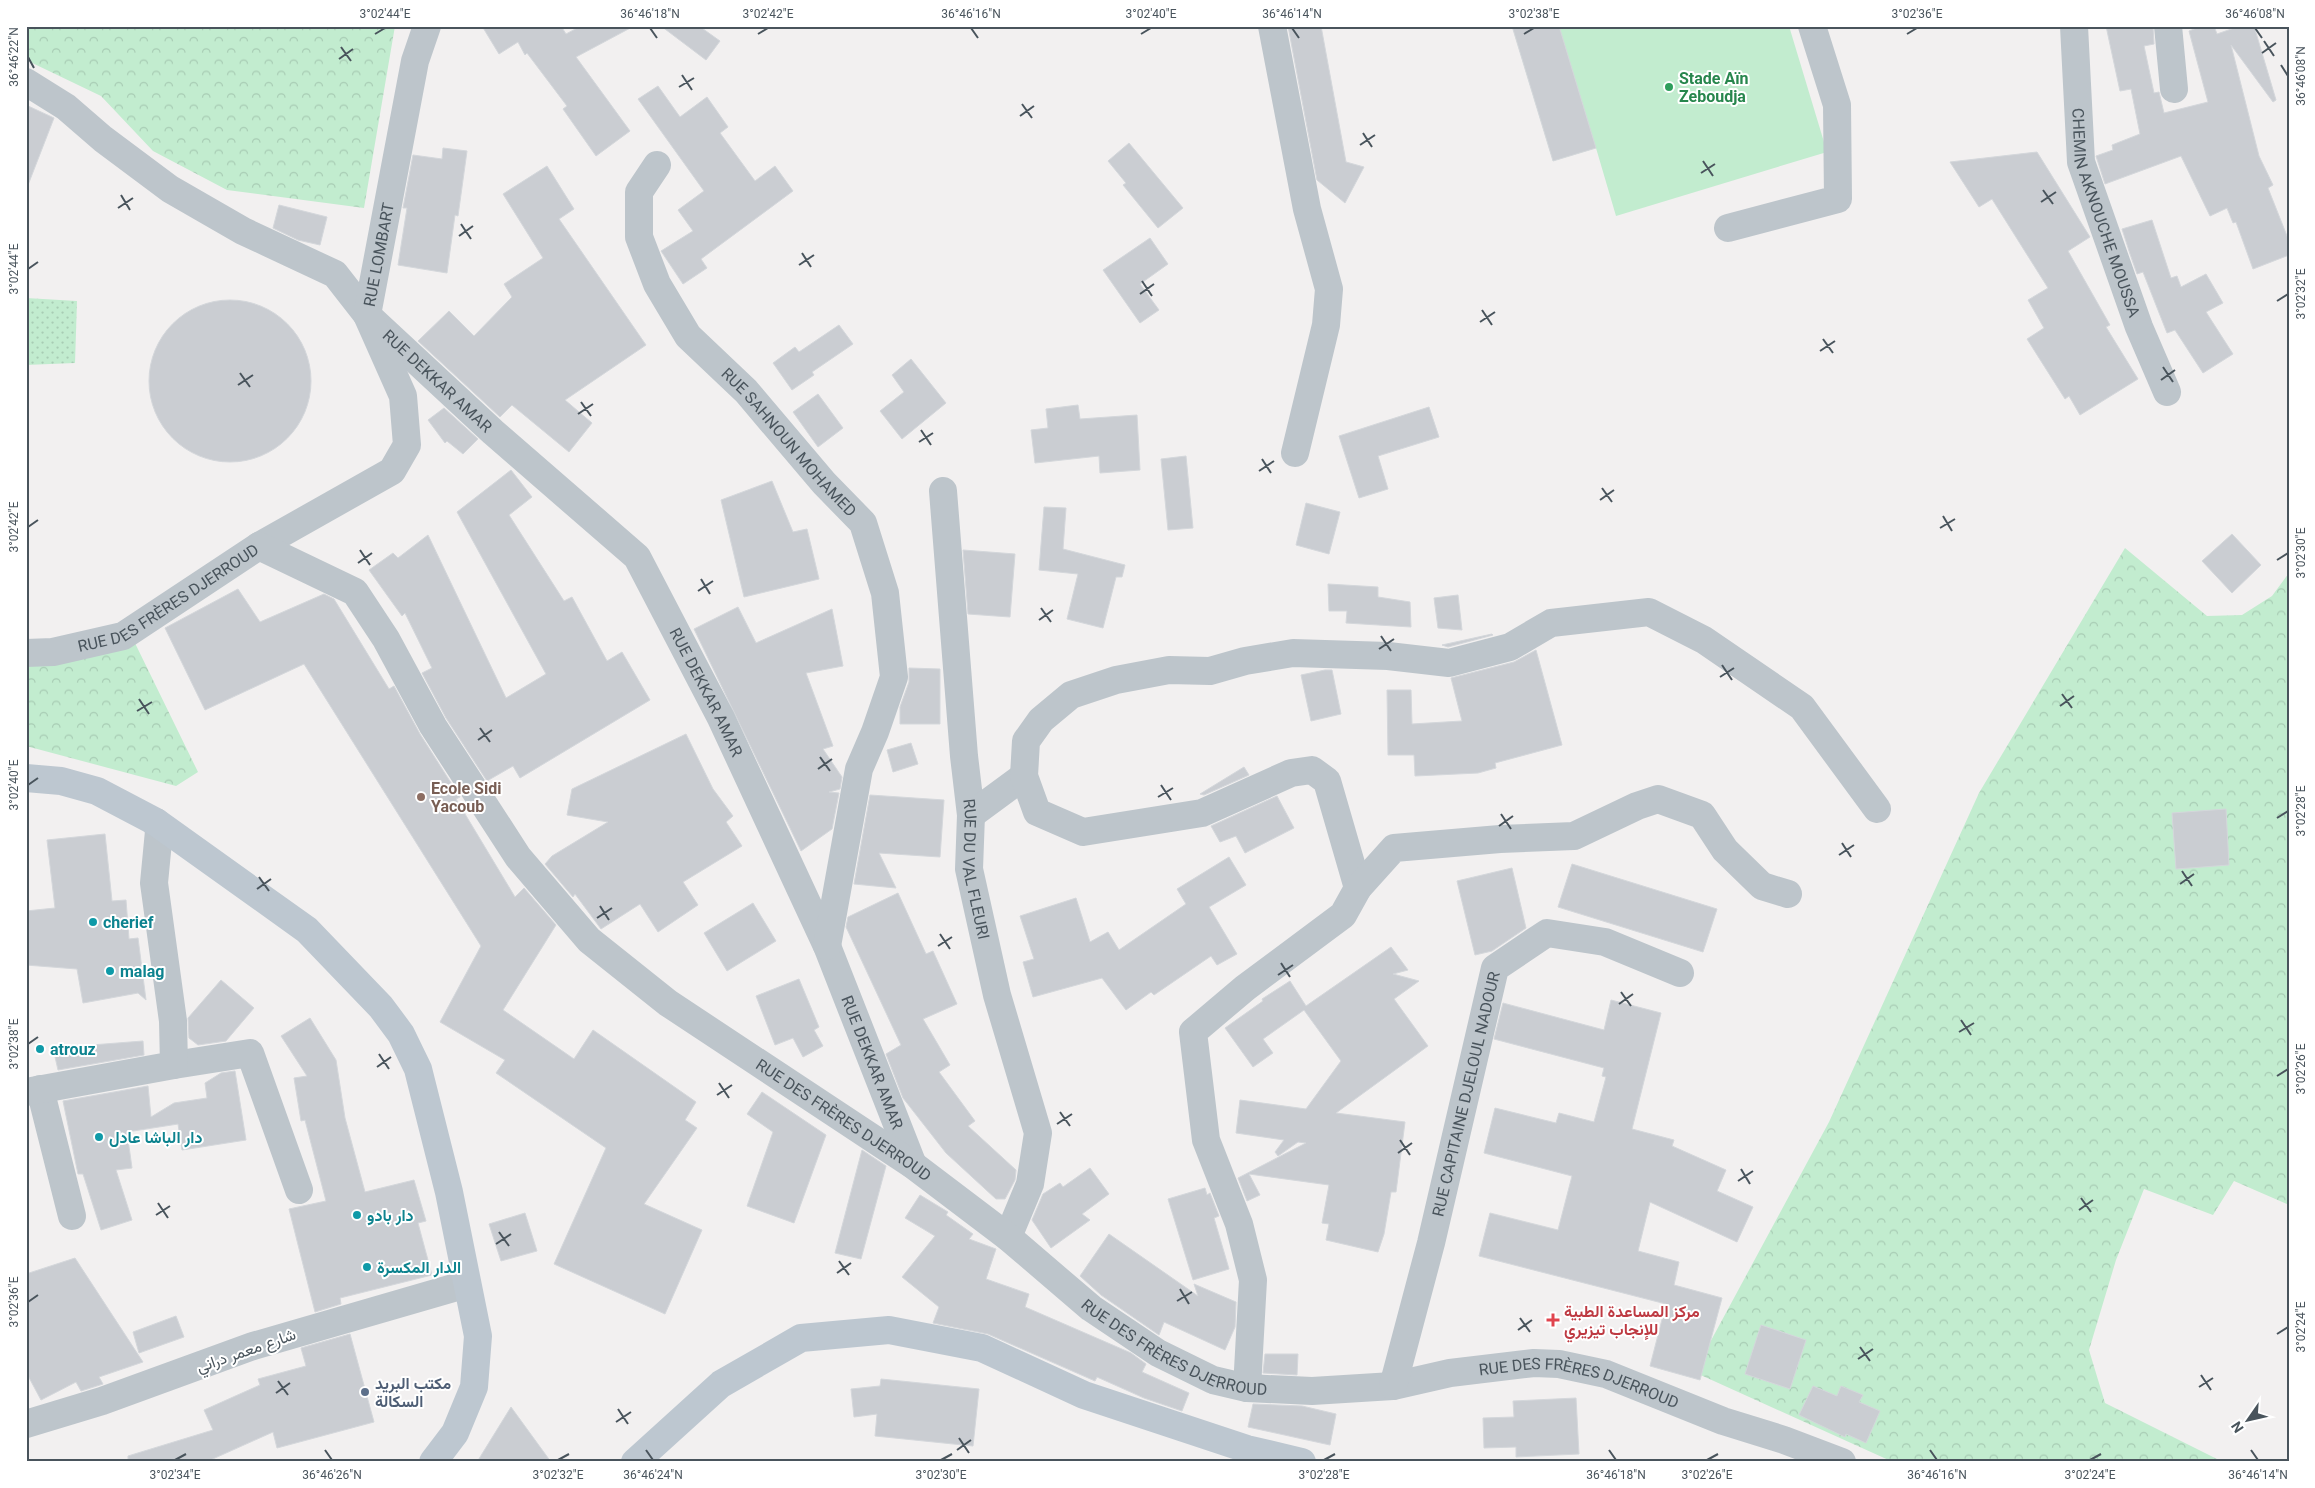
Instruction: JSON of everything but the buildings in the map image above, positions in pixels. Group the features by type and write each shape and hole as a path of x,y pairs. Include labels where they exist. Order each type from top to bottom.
{"main road":[{"path":"26,778 61,781 97,792 156,822 307,930 381,1006 400,1034 420,1075 449,1192 478,1336 474,1387 455,1433 433,1462"},
{"path":"635,1462 721,1384 801,1338 889,1330 982,1348 1084,1395 1247,1449 1302,1462"}],"street":[{"name":"RUE LOMBART","path":"258,546 392,471 407,445 403,396 367,315 415,61 426,26"},
{"path":"1272,26 1306,201 1329,289 1326,325 1295,453"},
{"path":"1728,228 1838,199 1837,105 1812,26"},
{"name":"CHEMIN AKNOUCHE MOUSSA","path":"2074,26 2081,162 2139,327 2167,392"},
{"path":"2168,26 2174,89"},
{"path":"26,82 66,107 103,139 170,189 243,231 335,274 367,315"},
{"name":"RUE SAHNOUN MOHAMED","path":"657,165 638,192 639,237 657,284 688,336 746,391 824,483 863,523 885,593 894,677 875,732 859,769 827,946"},
{"name":"RUE DEKKAR AMAR","path":"367,315 493,432 638,557 721,718 827,946 913,1165"},
{"name":"RUE DU VAL FLEURI","path":"943,491 960,710 971,815 969,869 997,995 1038,1133 1030,1184 1008,1236"},
{"name":"RUE DES FRÈRES DJERROUD","path":"26,653 53,652 123,636 258,546 354,592 386,639 434,726 518,857 590,940 668,1003 913,1165 1008,1236 1091,1308 1158,1353 1214,1380 1247,1388 1312,1392 1394,1386 1450,1373 1534,1363 1567,1365 1606,1374 1724,1421 1784,1440 1842,1462"},
{"path":"1358,888 1327,781 1312,770 1291,773 1202,813 1083,832 1037,812 1024,776 1026,741 1041,720 1071,696 1116,680 1169,670 1210,671 1245,661 1294,653 1388,656 1449,662 1510,647 1550,623 1650,612 1704,640 1802,707 1877,809"},
{"path":"971,815 1024,776"},
{"path":"1247,1388 1253,1280 1239,1224 1206,1140 1193,1032 1246,988 1343,915 1358,888 1394,848 1500,839 1574,836 1637,806 1658,799 1702,815 1725,850 1762,886 1788,894"},
{"path":"156,822 159,831 154,883 173,1021 174,1065"},
{"name":"RUE CAPITAINE DJELOUL NADOUR","path":"1394,1386 1431,1243 1495,968 1547,933 1605,942 1680,973"},
{"path":"72,1216 33,1090 250,1053 299,1190"},
{"name":"شارع معمر دراني","path":"26,1424 102,1401 253,1346 467,1284"}],"green space":[{"path":"26,26 395,26 364,208 227,190 153,151 101,96 26,60"},
{"name":"Stade Aïn Zeboudja","path":"1512,26 1789,26 1827,152 1616,216 1596,148 1553,161"},
{"path":"26,298 77,301 75,363 26,365"},
{"path":"2125,548 2207,616 2242,615 2272,596 2289,573 2289,1205 2234,1181 2213,1215 2144,1189 2116,1260 2089,1350 2105,1403 2223,1462 1893,1462 1694,1372 1829,1122 1979,793"},
{"path":"132,637 198,772 176,786 26,746 26,652"}],"place":[{"name":"Stade Aïn Zeboudja","path":"1669,87"},
{"name":"Ecole Sidi Yacoub","path":"421,797"},
{"name":"cherief","path":"93,922"},
{"name":"malag","path":"110,971"},
{"name":"atrouz","path":"40,1049"},
{"name":"دار الباشا عادل","path":"99,1137"},
{"name":"دار بادو","path":"357,1215"},
{"name":"الدار المكسرة","path":"367,1267"},
{"name":"مركز المساعدة الطبية للإنجاب تيزيري","path":"1553,1320"},
{"name":"مكتب البريد السكالة","path":"365,1392"}]}
